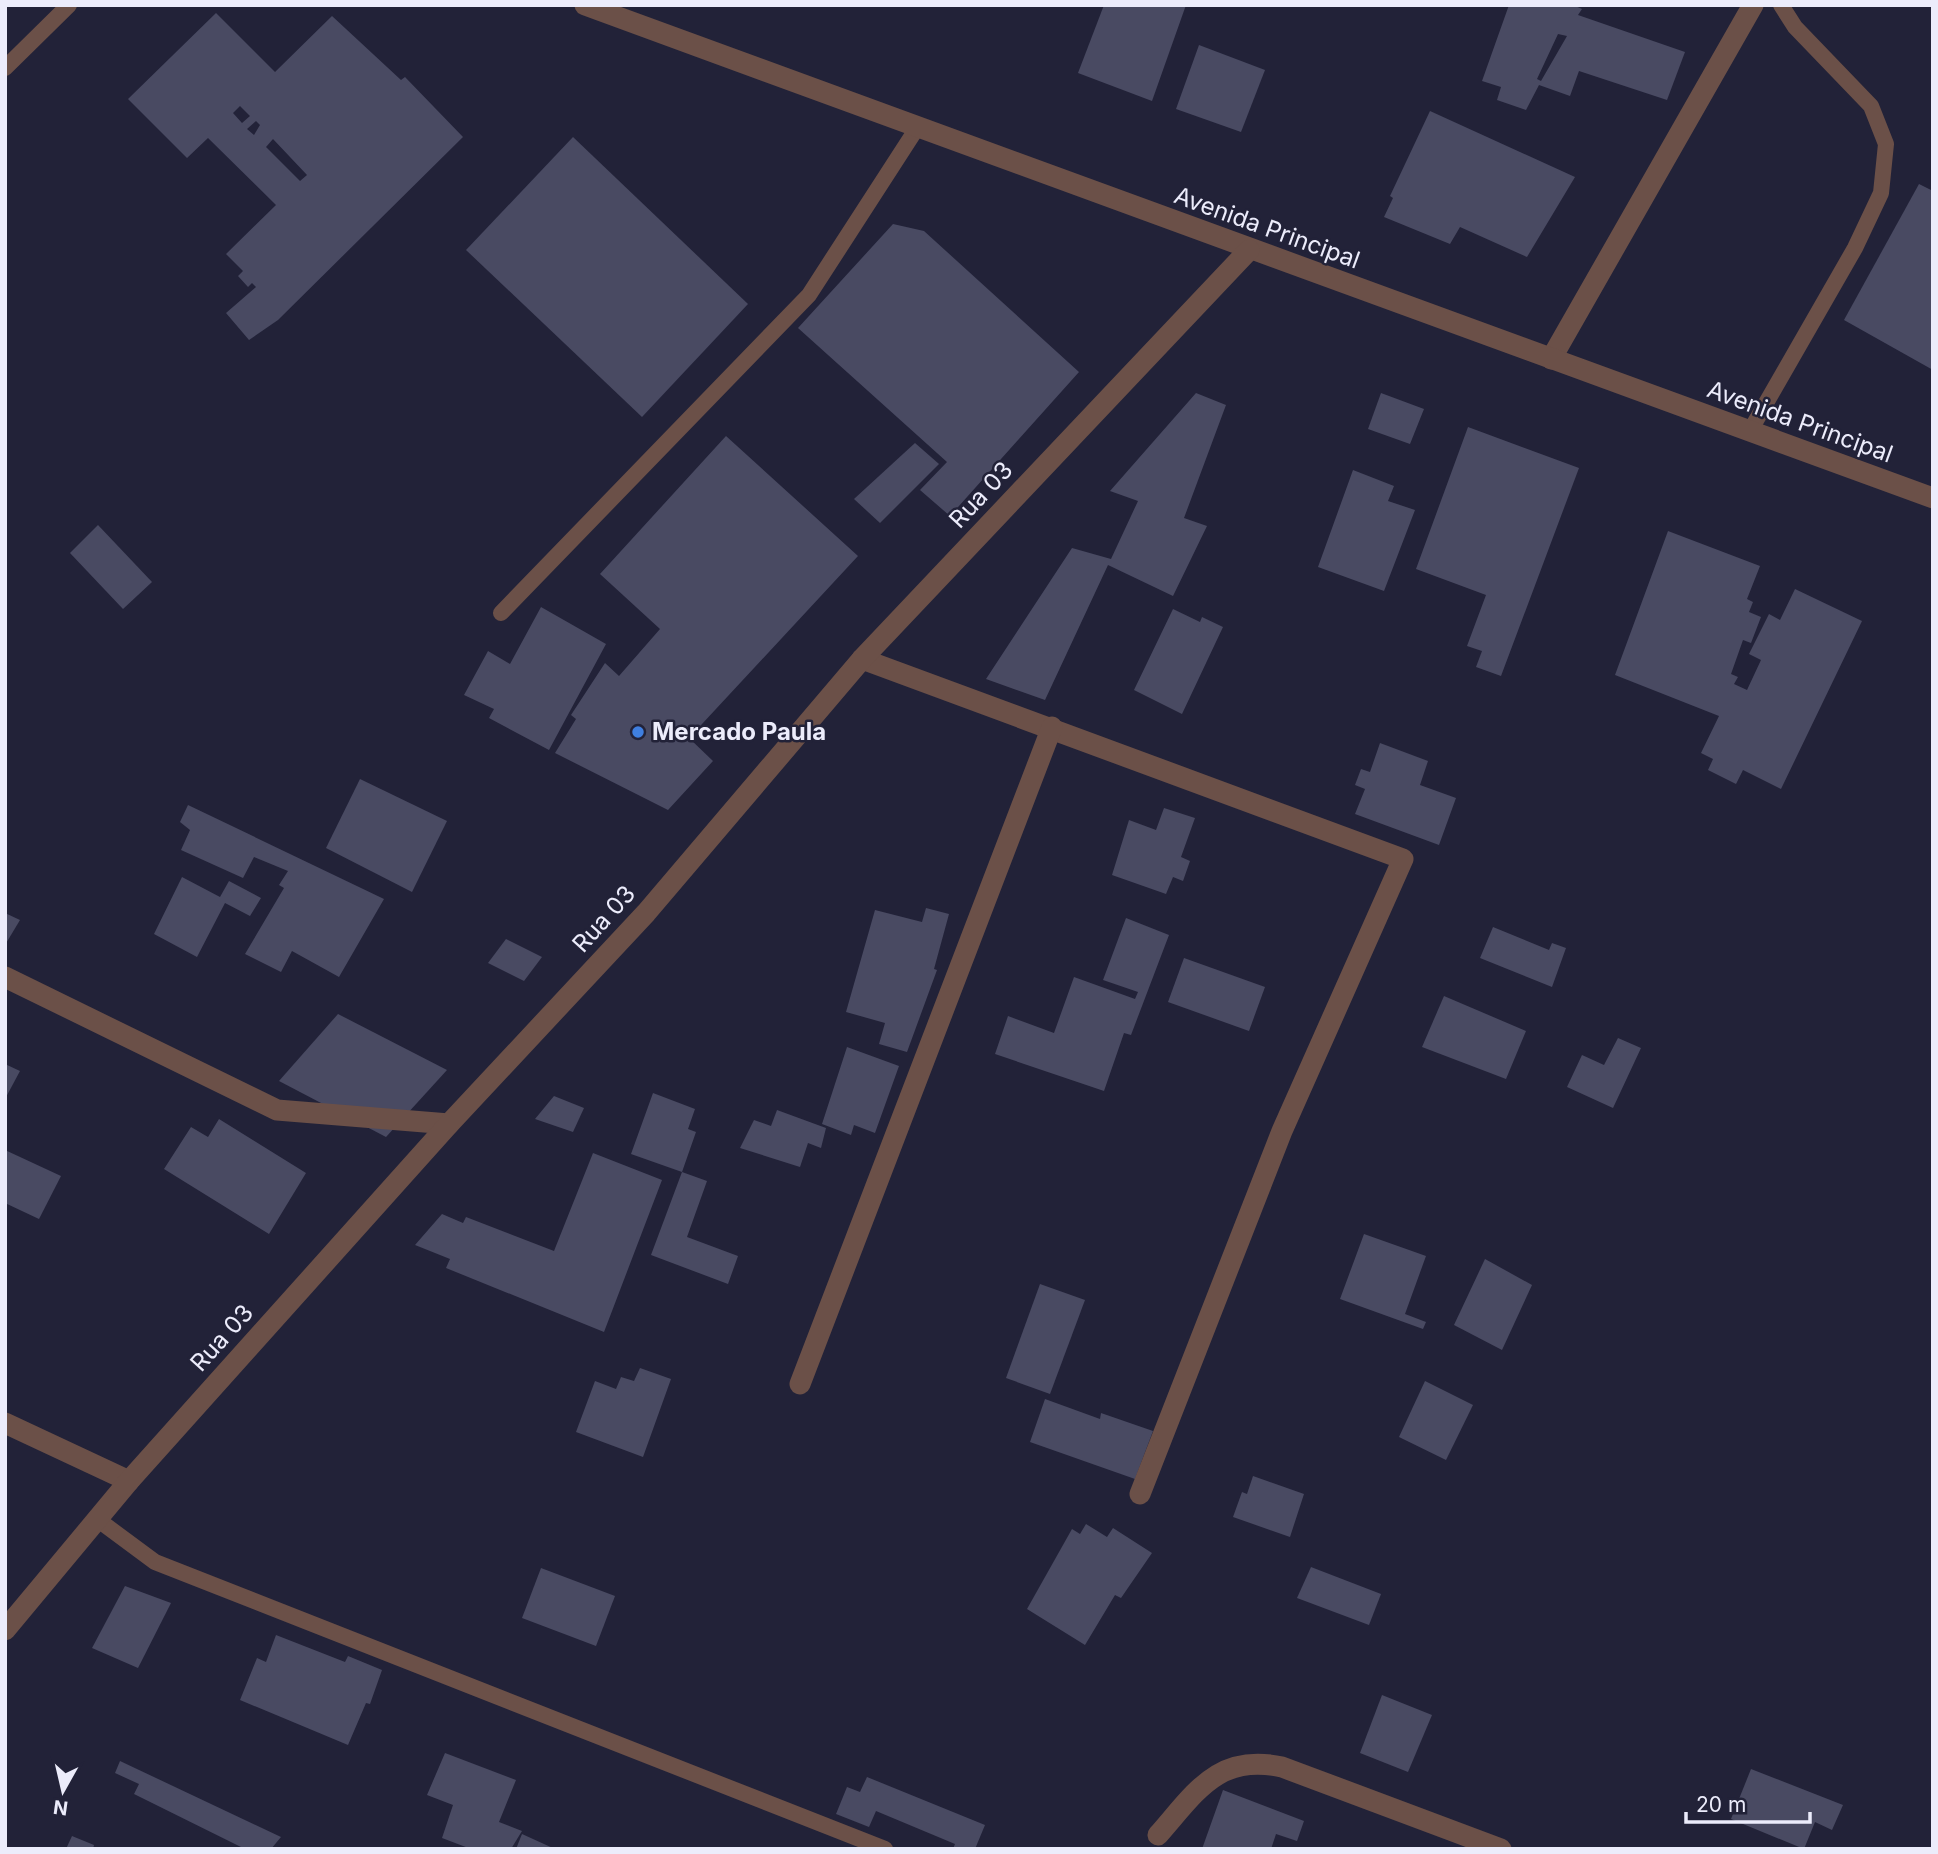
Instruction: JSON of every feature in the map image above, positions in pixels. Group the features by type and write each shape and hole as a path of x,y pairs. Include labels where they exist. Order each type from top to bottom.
{"street":[{"name":"Avenida Principal","path":"585,5 1933,498"},
{"path":"1551,359 1753,5"},
{"name":"Rua 03","path":"5,1630 129,1481 449,1124 646,913 862,659 1249,250"},
{"path":"862,659 1052,727 1403,859 1282,1131 1140,1494"},
{"path":"800,1384 1052,727"},
{"path":"5,977 278,1110 449,1124"},
{"path":"5,1423 129,1481"},
{"path":"1158,1835 1207,1778 1257,1761 1282,1767 1501,1849"}],"lane":[{"path":"5,68 69,5"},
{"path":"1750,431 1855,248 1881,193 1886,144 1871,106 1795,27 1781,5"},
{"path":"501,613 809,295 917,128"},
{"path":"97,1519 155,1562 886,1849"}],"building":[{"path":"1104,5 1186,5 1152,101 1078,73"},
{"path":"1509,5 1573,5 1582,9 1578,15 1685,52 1667,100 1579,71 1570,96 1539,85 1526,110 1497,100 1501,87 1482,81","holes":["1558,34 1567,36 1541,81 1537,79"]},
{"path":"216,13 275,72 332,16 401,80 405,77 463,137 278,320 249,340 226,313 256,287 252,283 248,287 238,276 243,271 226,254 276,205 208,138 187,158 128,99","holes":["240,106 250,116 242,123 233,113","256,121 260,125 254,135 247,129","273,139 307,175 300,181 266,147"]},
{"path":"1199,45 1265,70 1241,132 1176,109"},
{"path":"1430,111 1575,177 1527,257 1460,227 1450,244 1384,217 1393,198 1390,196"},
{"path":"573,137 748,304 642,417 466,250"},
{"path":"1919,184 1933,191 1933,370 1844,320"},
{"path":"893,224 924,231 1079,372 950,516 920,490 947,462 798,328"},
{"path":"1196,393 1226,405 1184,518 1207,526 1173,596 1108,565 1045,700 986,679 1072,548 1111,559 1138,501 1110,491"},
{"path":"1381,393 1424,409 1410,444 1368,429"},
{"path":"1468,427 1579,468 1501,676 1476,667 1482,651 1467,646 1486,595 1416,569"},
{"path":"726,436 858,556 689,738 713,761 668,810 555,753 576,719 571,715 605,663 619,676 660,629 600,574"},
{"path":"915,443 939,464 880,523 854,499"},
{"path":"1353,470 1394,486 1388,501 1415,510 1384,591 1318,567"},
{"path":"98,525 152,582 123,609 70,553"},
{"path":"1668,531 1760,566 1747,599 1753,602 1749,612 1761,617 1751,643 1743,640 1731,674 1738,677 1734,684 1747,690 1761,660 1749,654 1769,614 1780,620 1795,589 1862,621 1781,789 1743,770 1736,784 1708,770 1713,759 1701,753 1719,716 1615,675"},
{"path":"541,607 606,644 549,750 489,718 494,709 464,695 488,651 510,664"},
{"path":"1173,609 1200,622 1202,617 1223,627 1182,714 1134,690"},
{"path":"1380,743 1428,761 1420,785 1456,798 1439,845 1355,814 1365,789 1355,785 1361,769 1370,772"},
{"path":"360,779 447,821 412,892 326,848"},
{"path":"188,805 384,899 339,977 292,951 281,972 245,954 284,888 279,885 288,871 254,857 243,878 181,850 190,830 180,822"},
{"path":"1164,808 1195,818 1181,857 1190,861 1183,881 1173,877 1166,894 1112,875 1129,820 1156,830"},
{"path":"182,877 220,897 229,881 261,898 250,916 225,903 197,957 154,934"},
{"path":"926,908 949,914 934,969 937,970 907,1052 879,1044 885,1023 846,1012 875,910 922,922"},
{"path":"5,913 20,920 5,945"},
{"path":"1126,918 1169,935 1131,1035 1124,1033 1104,1091 995,1054 1008,1016 1054,1033 1074,977 1135,999 1138,992 1103,980"},
{"path":"1493,927 1549,950 1552,943 1566,948 1552,987 1480,958"},
{"path":"506,939 542,957 524,981 488,963"},
{"path":"1184,958 1265,987 1249,1031 1168,1002"},
{"path":"1444,996 1526,1031 1506,1079 1422,1047"},
{"path":"338,1014 447,1070 386,1137 279,1081"},
{"path":"1618,1038 1641,1048 1613,1108 1567,1087 1582,1055 1604,1065"},
{"path":"847,1047 899,1066 875,1133 854,1125 851,1135 822,1124"},
{"path":"5,1064 20,1071 5,1099"},
{"path":"653,1093 695,1109 688,1129 696,1132 682,1172 631,1154"},
{"path":"554,1096 584,1108 573,1132 535,1119"},
{"path":"777,1110 826,1128 821,1148 808,1143 800,1167 740,1148 754,1120 771,1126"},
{"path":"219,1119 306,1173 269,1234 164,1169 191,1127 208,1137"},
{"path":"5,1150 61,1176 39,1219 5,1203"},
{"path":"593,1153 662,1180 604,1332 446,1268 450,1259 415,1245 442,1214 463,1223 466,1217 554,1251"},
{"path":"682,1172 707,1181 687,1237 738,1256 728,1284 651,1255"},
{"path":"1364,1234 1426,1256 1405,1314 1426,1322 1423,1329 1340,1299"},
{"path":"1485,1259 1532,1285 1502,1350 1454,1325"},
{"path":"1040,1284 1085,1300 1050,1394 1006,1378"},
{"path":"640,1368 671,1379 643,1457 576,1432 595,1381 616,1389 621,1377 634,1381"},
{"path":"1425,1381 1473,1405 1446,1460 1399,1437"},
{"path":"1045,1399 1100,1419 1101,1413 1153,1431 1135,1479 1030,1442"},
{"path":"1253,1476 1304,1494 1290,1537 1233,1517 1242,1492 1247,1494"},
{"path":"1086,1524 1107,1537 1113,1528 1152,1553 1121,1598 1115,1595 1085,1645 1027,1609 1072,1529 1080,1534"},
{"path":"1311,1567 1381,1594 1369,1625 1297,1598"},
{"path":"541,1568 615,1596 596,1646 522,1618"},
{"path":"125,1586 171,1603 138,1668 92,1648"},
{"path":"276,1635 345,1662 348,1656 382,1670 370,1704 366,1703 348,1745 240,1700 257,1658 266,1662"},
{"path":"1382,1695 1432,1715 1408,1772 1360,1753"},
{"path":"445,1753 516,1780 499,1822 522,1831 511,1849 471,1849 442,1838 453,1805 427,1795"},
{"path":"120,1761 281,1837 271,1849 245,1849 134,1794 139,1784 115,1773"},
{"path":"1751,1769 1843,1805 1832,1830 1815,1822 1804,1849 1731,1819"},
{"path":"867,1777 985,1825 975,1849 953,1849 955,1844 876,1811 869,1827 836,1814 847,1787 860,1792"},
{"path":"1223,1790 1304,1821 1297,1841 1276,1834 1271,1849 1202,1849"},
{"path":"522,1834 555,1849 516,1849"},
{"path":"72,1836 94,1845 93,1849 66,1849"}],"place":[{"name":"Mercado Paula","path":"638,732"}]}
